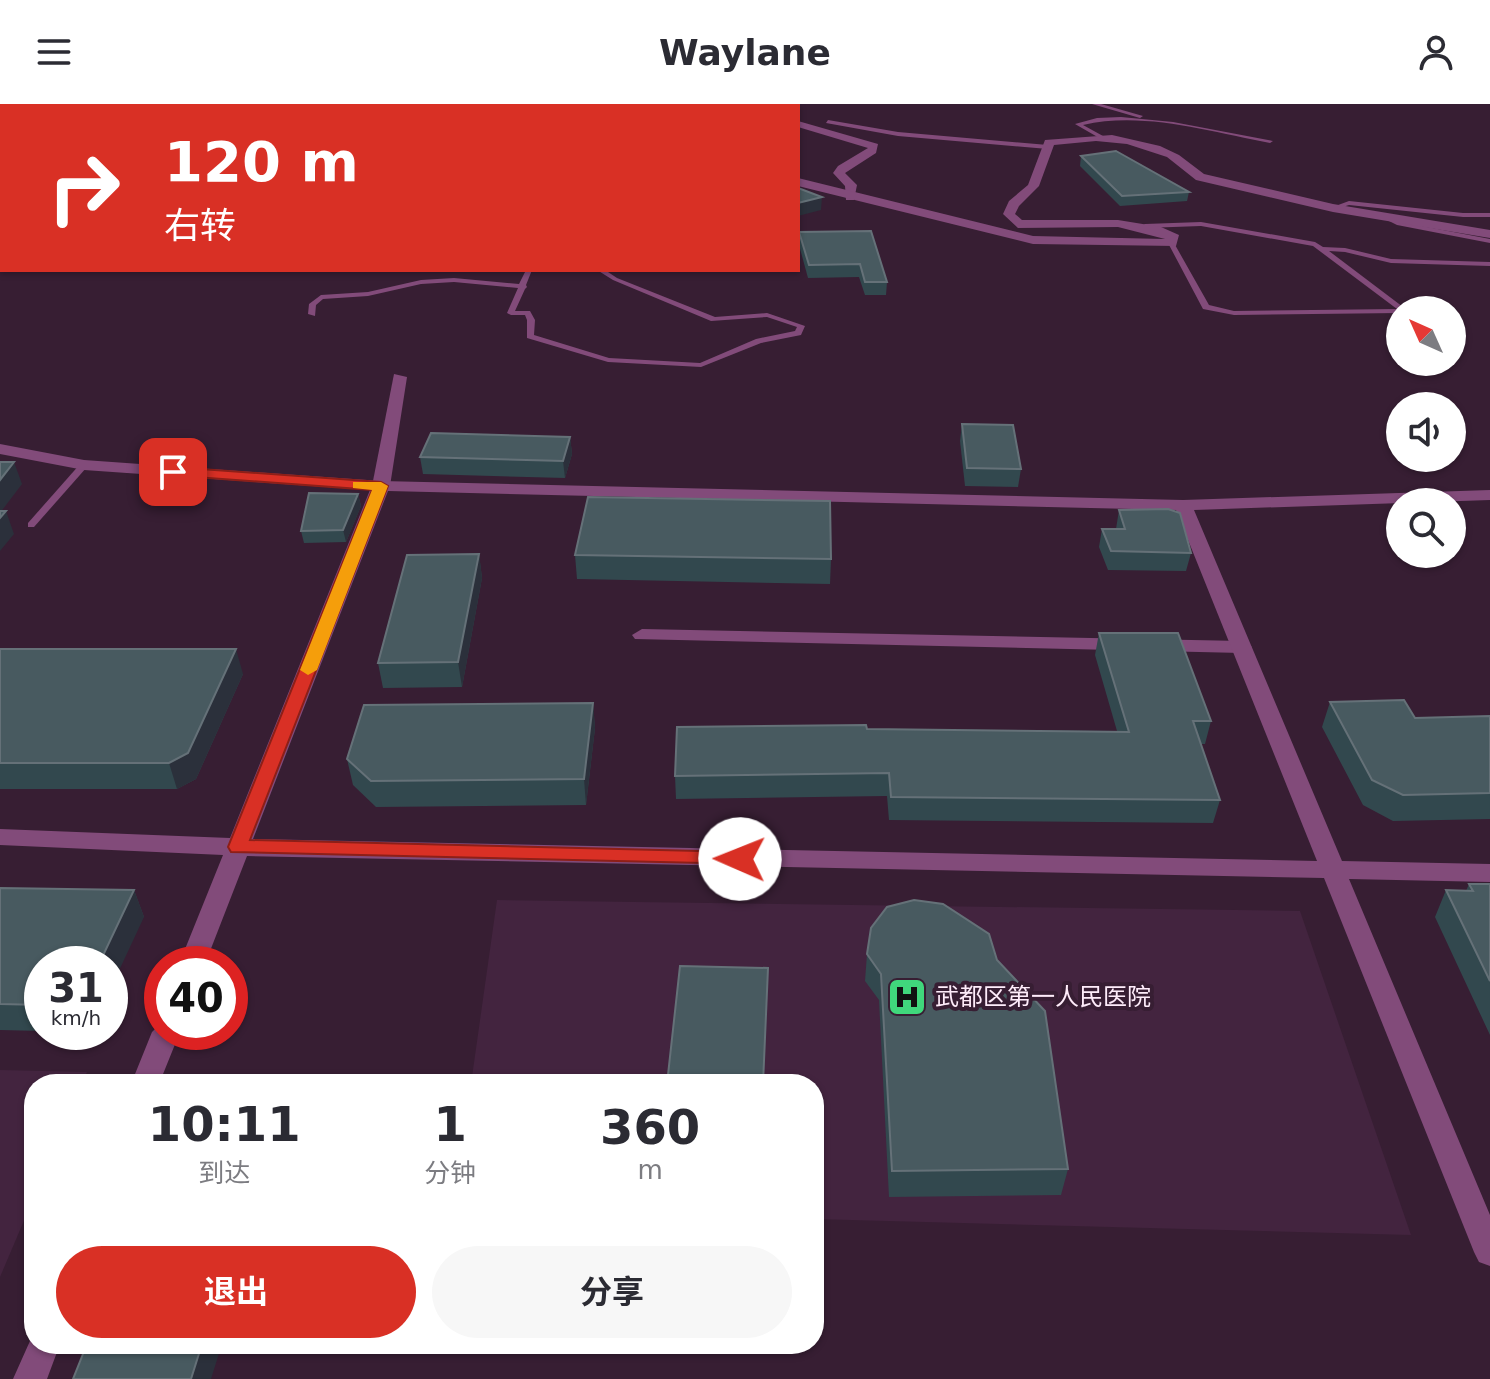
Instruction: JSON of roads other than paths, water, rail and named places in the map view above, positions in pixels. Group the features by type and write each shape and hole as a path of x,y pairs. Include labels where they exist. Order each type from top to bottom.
{"street":[{"path":"800,125 874,146 839,173 851,185 850,197"},
{"path":"800,183 1033,240 1171,243 1174,238 1145,226 1018,224 1009,214 1013,204 1033,186 1049,142 1101,137 1134,140 1175,157 1184,169 1200,177 1333,208 1490,234"},
{"path":"199,946 381,486 399,377"},
{"path":"0,449 84,465 381,486 1183,505 1490,495"},
{"path":"1183,505 1490,1252"},
{"path":"642,635 1242,647"},
{"path":"0,837 238,847 1336,873 1490,873"},
{"path":"149,1074 159,1050"},
{"path":"30,1379 40,1354"}],"lane":[{"path":"1095,104 1196,128 1270,141"},
{"path":"1101,137 1078,124 1109,119 1196,128"},
{"path":"828,122 898,134 1048,147"},
{"path":"1333,208 1349,203 1490,215"},
{"path":"1384,216 1399,224 1490,241"},
{"path":"1145,226 1201,224 1315,244 1386,298"},
{"path":"1171,243 1206,307 1234,313 1386,310"},
{"path":"1322,248 1391,261 1490,264"},
{"path":"528,272 511,313 527,313 531,320 530,336 608,360 701,365 759,341 798,333 801,326 767,315 714,319 603,272"},
{"path":"312,314 313,304 321,297 368,294 421,282 454,280 524,287"},
{"path":"31,525 84,465"}],"place":[{"name":"武都区第一人民医院","path":"907,997"}]}
